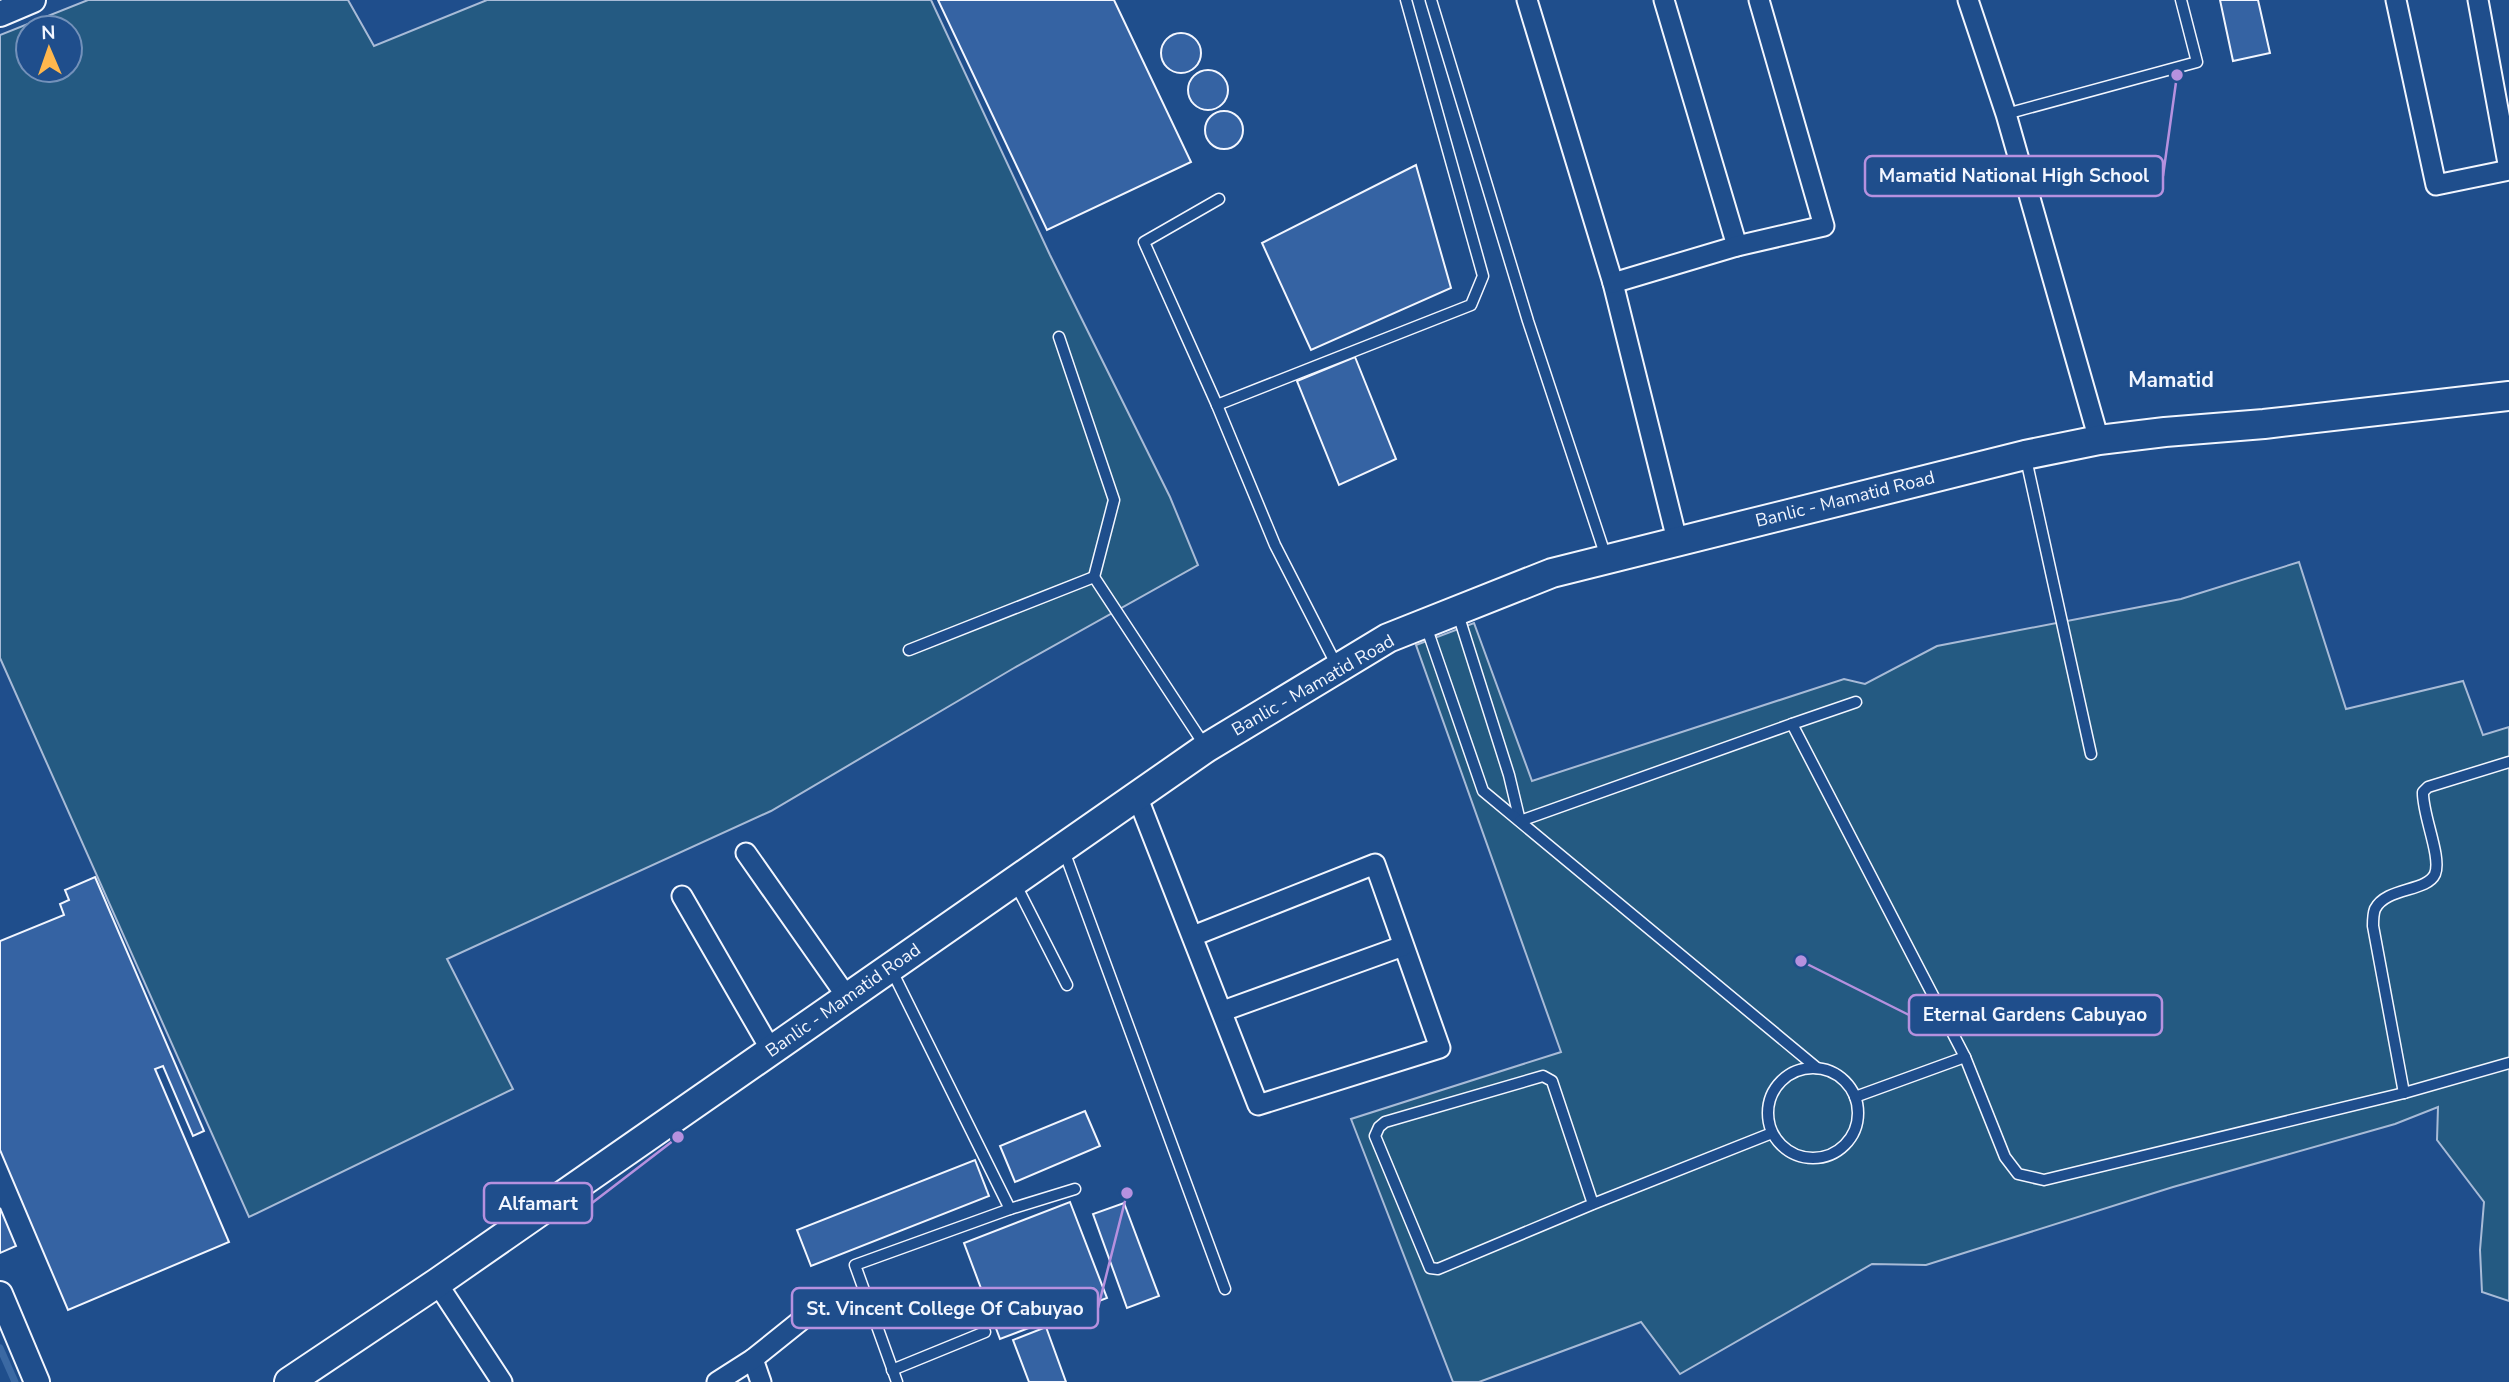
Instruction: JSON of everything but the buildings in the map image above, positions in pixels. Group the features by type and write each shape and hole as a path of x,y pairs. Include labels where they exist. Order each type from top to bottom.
{"main road":[{"name":"Banlic - Mamatid Road","path":"289,1382 437,1283 1206,748 1388,638 1552,573 2025,455 2099,440 2509,396"}],"street":[{"path":"0,14 33,0"},
{"path":"1527,0 1614,284 1677,540"},
{"path":"1664,0 1737,246"},
{"path":"1614,284 1737,246 1824,226 1759,0"},
{"path":"1968,0 2006,114 2099,440"},
{"path":"2396,0 2436,186 2509,169 2478,0"},
{"path":"1137,796 1258,1105 1440,1048 1375,864 1193,936"},
{"path":"746,853 847,997"},
{"path":"682,896 771,1050"},
{"path":"1223,1011 1403,946"},
{"path":"437,1283 502,1382"},
{"path":"0,1294 37,1382"},
{"path":"717,1382 753,1359 809,1314"},
{"path":"753,1359 761,1382"}],"lane":[{"path":"1217,405 1471,305 1483,276 1406,0"},
{"path":"1431,0 1528,321 1606,558"},
{"path":"2006,114 2197,62 2181,0"},
{"path":"1219,199 1144,242 1217,405 1275,545 1338,668"},
{"path":"1059,337 1114,500 1094,577 1206,748"},
{"path":"2025,455 2091,754"},
{"path":"909,650 1094,577"},
{"path":"1458,611 1509,775 1520,821"},
{"path":"1426,624 1483,790 1817,1068 1840,1077 1855,1097 1858,1109 1853,1134 1846,1144 1828,1156 1817,1158 1796,1155 1786,1150 1772,1133 1768,1110 1775,1088 1793,1072 1817,1068"},
{"path":"1520,821 1856,702"},
{"path":"1792,724 1965,1057 2005,1157 2018,1174 2044,1180 2404,1093 2509,1063"},
{"path":"2404,1093 2372,926 2375,908 2393,893 2429,882 2436,872 2436,857 2422,804 2423,792 2428,787 2509,762"},
{"path":"1063,847 1225,1289"},
{"path":"1014,881 1067,985"},
{"path":"890,967 1010,1209"},
{"path":"1855,1097 1965,1057"},
{"path":"1593,1204 1552,1081 1547,1077 1542,1076 1385,1122 1379,1127 1376,1136 1430,1268 1438,1269 1772,1133"},
{"path":"897,1382 855,1265 1010,1209 1075,1189"},
{"path":"892,1370 985,1332"}],"shaded area":[{"path":"88,0 348,0 374,46 487,0 931,0 1050,255 1170,497 1198,565 1014,668 771,811 447,959 513,1089 249,1217 0,658 0,35 14,29 14,84 84,84 84,14 53,14"},
{"path":"2299,562 2346,709 2463,681 2483,735 2509,727 2509,1301 2482,1292 2480,1250 2484,1202 2437,1140 2438,1107 2395,1124 2173,1187 1926,1265 1872,1264 1680,1374 1641,1322 1479,1382 1453,1382 1351,1119 1561,1052 1416,645 1474,623 1532,781 1844,679 1865,684 1937,646 2181,599"}],"waterway":[{"path":"0,1348 15,1382"}],"place":[{"name":"Mamatid National High School","path":"2177,75"},
{"name":"Eternal Gardens Cabuyao","path":"1801,961"},
{"name":"Alfamart","path":"678,1137"},
{"name":"St. Vincent College Of Cabuyao","path":"1127,1193"}],"district":[{"name":"Mamatid","path":"2171,380"}]}
